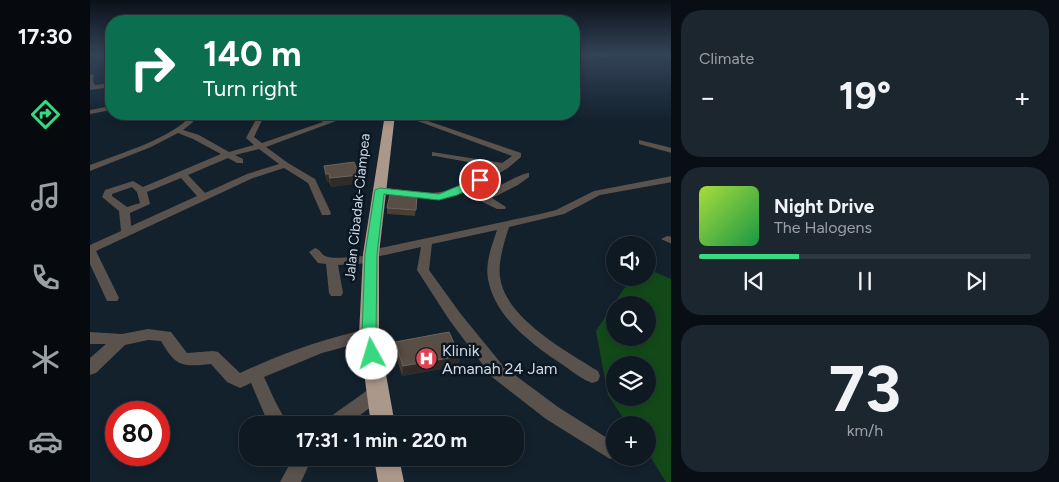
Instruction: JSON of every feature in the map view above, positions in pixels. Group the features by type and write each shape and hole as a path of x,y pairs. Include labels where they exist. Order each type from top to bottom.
{"highway":[{"name":"Jalan Cibadak-Ciampea","path":"382,416 369,335 371,257 389,120"},
{"path":"388,466 391,482"}],"street":[{"path":"91,88 105,86"},
{"path":"90,112 105,109"},
{"path":"90,168 153,142 191,120"},
{"path":"259,120 250,138 285,165 312,181 326,214"},
{"path":"325,120 329,122"},
{"path":"142,191 229,154 335,120"},
{"path":"380,190 439,197 463,189 506,166 518,155 419,120"},
{"path":"467,128 471,138"},
{"path":"176,130 196,136 240,161"},
{"path":"642,142 671,152"},
{"path":"662,148 671,144"},
{"path":"435,154 506,166"},
{"path":"112,298 90,250 259,172 285,165"},
{"path":"183,174 198,193 205,197"},
{"path":"484,198 526,175"},
{"path":"315,252 322,260 332,260 332,262 371,257 427,242 560,212 597,193 669,181"},
{"path":"124,212 145,204 142,191 133,184 107,193 107,197 124,212 127,232"},
{"path":"463,189 501,207"},
{"path":"504,225 496,254 494,278 496,288 504,305 537,337 592,376"},
{"path":"427,242 423,270 455,317 498,372 552,413 606,447"},
{"path":"332,262 336,293"},
{"path":"90,338 98,336 121,340 146,333 161,334 166,336 180,358 191,361 213,358 219,360 234,379 238,381 274,364 349,338 369,335"},
{"path":"90,368 121,340"},
{"path":"256,373 268,406 274,416"},
{"path":"345,416 378,392"},
{"path":"290,482 299,466"}],"green space":[{"path":"656,272 671,279 671,482 666,482 656,466 656,416 622,416 615,406 656,406 656,356 606,356 606,384 596,331 606,316 606,346 656,346 656,296 619,296 626,286 656,286"}],"building":[{"path":"354,162 360,175 330,178 329,174 326,174 324,166"},
{"path":"390,194 417,195 416,210 387,208"},
{"path":"449,332 460,356 403,366 395,342"}],"place":[{"name":"Klinik Amanah 24 Jam","path":"426,359"}],"route":[{"path":"372,354 369,335 371,254 380,190 439,197 454,193 480,180"}]}
